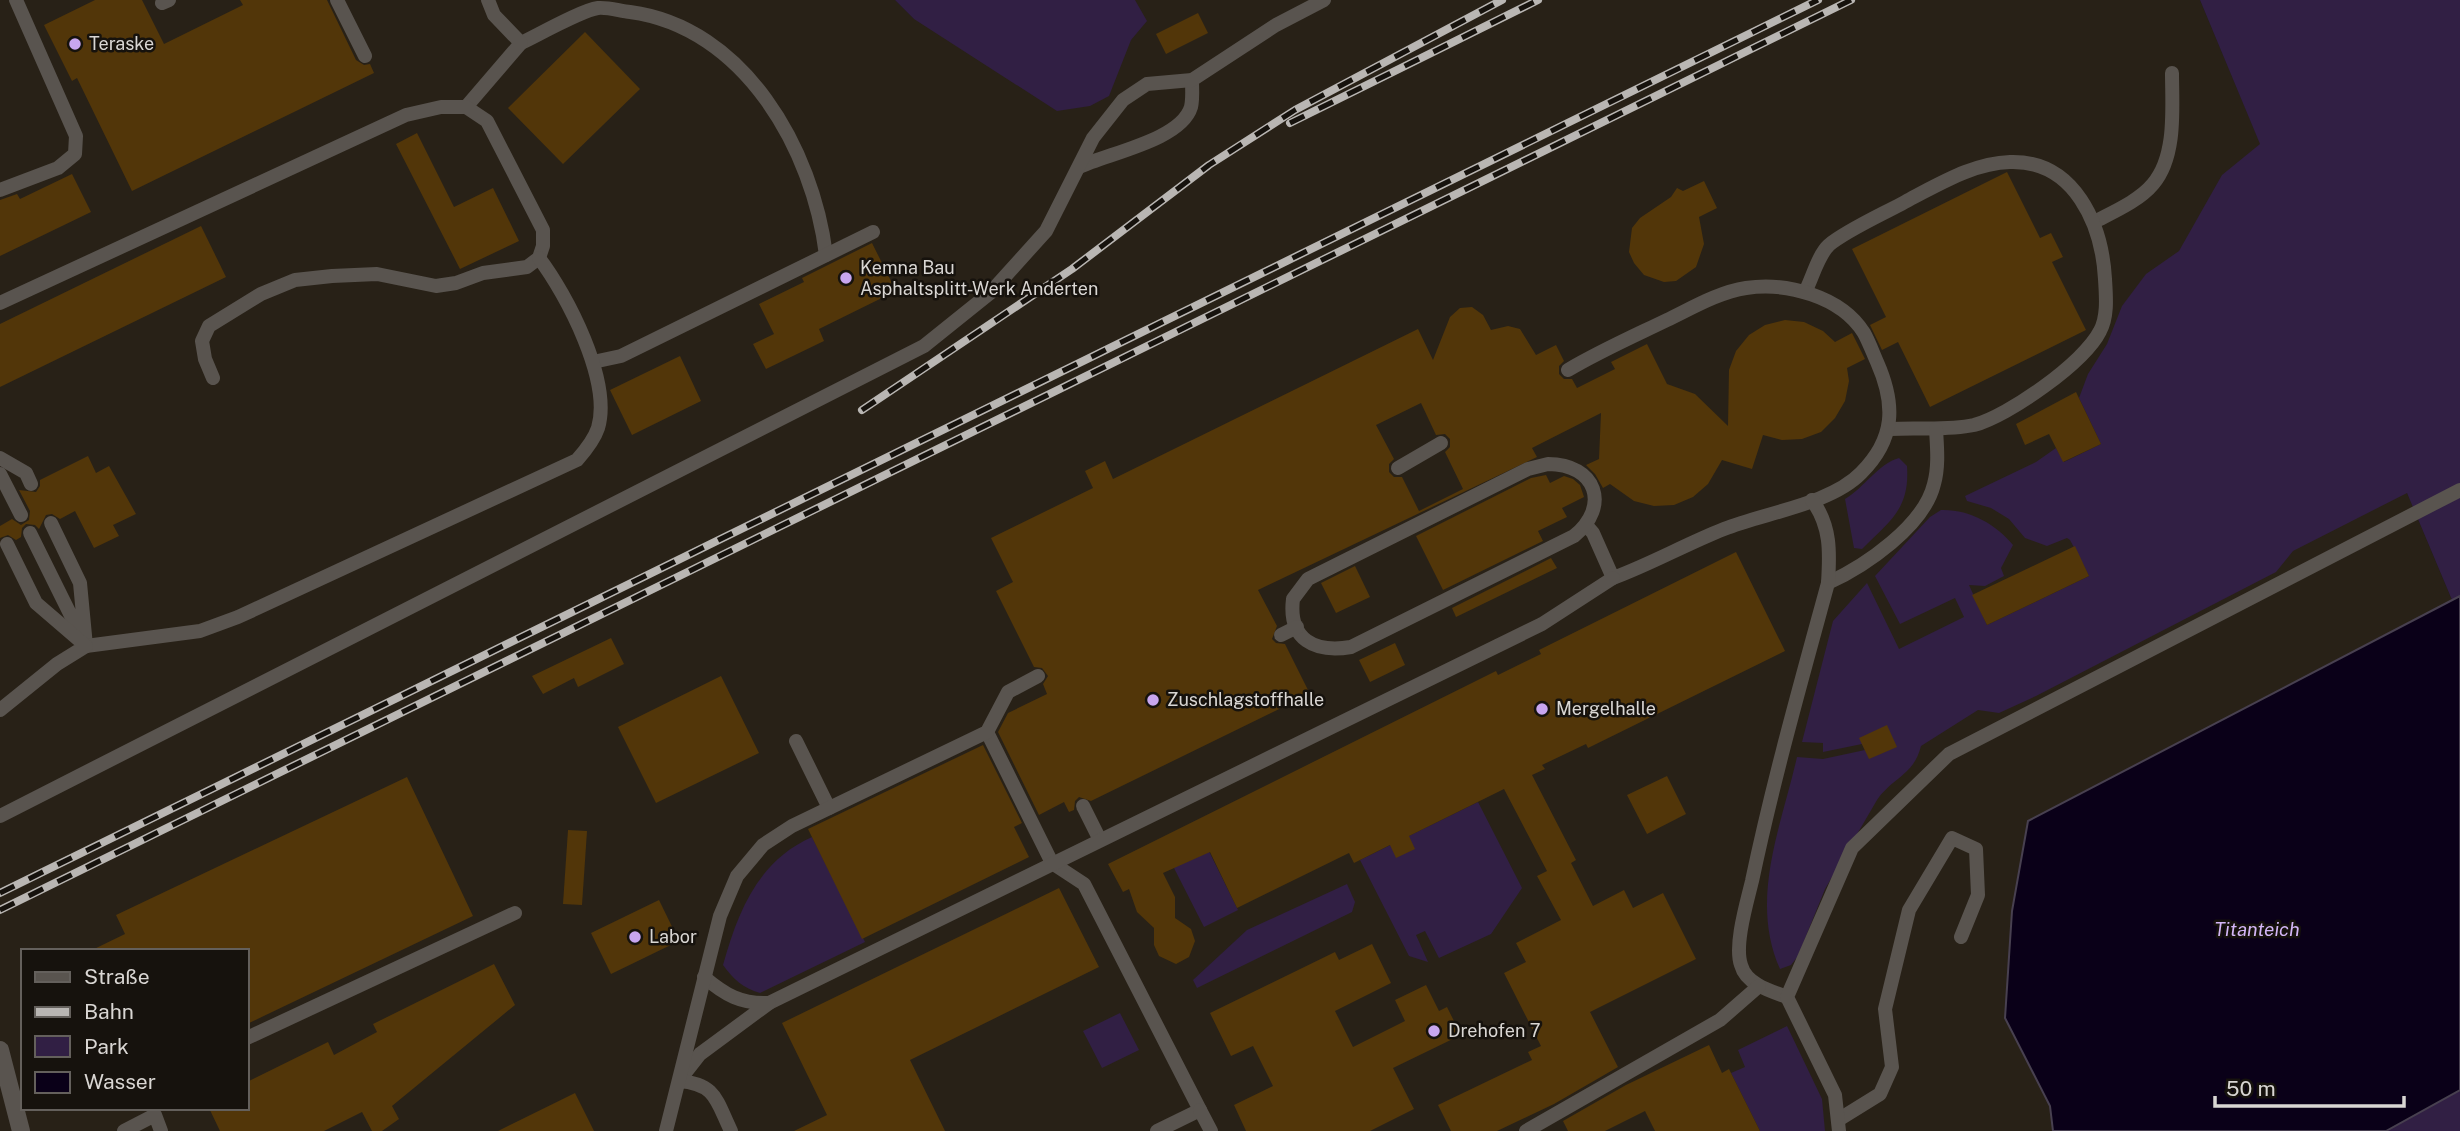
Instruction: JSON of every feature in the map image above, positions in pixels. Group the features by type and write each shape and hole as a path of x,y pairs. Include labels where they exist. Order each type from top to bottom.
{"street":[{"path":"0,1050 17,1096 22,1131"}],"lane":[{"path":"0,190 58,168 75,154 76,136 16,0"},
{"path":"337,0 365,56"},
{"path":"488,0 494,15 521,43"},
{"path":"0,816 924,346 990,292 1046,231 1093,138 1123,100 1136,89 1164,80 1192,79 1276,25 1324,0"},
{"path":"466,107 521,43 597,8 654,15 688,28 712,43 760,89 814,192 825,255"},
{"path":"2094,222 2153,184 2166,159 2172,115 2172,73"},
{"path":"1079,167 1165,136 1179,125 1191,107 1192,79"},
{"path":"0,303 406,115 440,107 466,107 487,121 543,230 543,246 538,258 527,267 484,273 456,283 436,286 377,274 295,280 261,293 209,326 202,341 205,359 213,378"},
{"path":"1805,292 1828,246 1943,182 1986,164 2013,161 2053,170 2080,197 2094,222 2104,253 2107,304 2100,331 2082,354 2051,382 1976,424 1936,429 1890,429"},
{"path":"593,362 621,356 873,232"},
{"path":"0,710 57,664 86,646 200,631 238,618 577,460 597,431 601,414 593,362 554,278 538,258"},
{"path":"679,1081 700,1054 769,1003 1542,624 1613,578 1722,530 1844,487 1861,473 1890,429 1889,400 1884,379 1864,332 1827,301 1805,292 1775,286 1732,292 1709,300 1568,370"},
{"path":"1828,583 1877,556 1926,502 1934,487 1938,468 1936,429"},
{"path":"1398,468 1441,443"},
{"path":"0,458 26,473 31,484"},
{"path":"1560,464 1573,465 1584,473 1592,486 1595,501 1587,526 1556,547 1351,647 1330,650 1317,648 1307,642 1297,628 1292,609 1293,599 1308,579 1528,469 1560,464"},
{"path":"0,474 21,515"},
{"path":"1787,998 1852,848 1949,754 2460,491"},
{"path":"1812,500 1826,525 1830,548 1828,583 1746,907 1739,962 1744,973 1759,986 1787,998 1835,1095 1838,1126"},
{"path":"51,523 80,583 86,646"},
{"path":"1587,526 1593,533 1613,578"},
{"path":"30,533 86,646"},
{"path":"7,544 36,603 86,646"},
{"path":"1281,635 1297,628"},
{"path":"666,1131 720,916 737,876 763,845 792,826 987,732 1008,692 1038,676"},
{"path":"987,732 1052,863 1084,884 1211,1131"},
{"path":"796,741 829,808"},
{"path":"1083,806 1100,840"},
{"path":"1838,1126 1880,1094 1892,1067 1885,1009 1909,910 1952,838 1976,849 1978,895 1961,937"},
{"path":"248,1038 515,913"},
{"path":"704,977 734,999 749,1003 769,1003"},
{"path":"1526,1131 1720,1020 1759,986"},
{"path":"679,1081 700,1083 710,1089 731,1131"},
{"path":"1157,1131 1200,1110"},
{"path":"124,1131 155,1115 161,1131"}],"shaded area":[{"path":"0,0 895,0 914,19 976,0 2200,0 2452,600 2028,821 2012,911 2005,1017 2050,1106 2053,1131 0,1131"}],"green space":[{"path":"895,0 1135,0 1147,21 1131,40 1109,96 1090,106 1057,111 914,19"},
{"path":"2200,0 2460,0 2460,596 2452,600 2407,493 2293,551 2276,572 2036,696 1999,713 1978,710 1921,746 1918,756 1908,770 1883,792 1825,889 1798,956 1791,965 1780,969 1771,943 1767,917 1768,890 1776,837 1797,757 1823,759 1865,750 1862,744 1823,752 1823,743 1802,742 1833,621 1867,583 1899,649 1964,617 1955,598 1900,624 1875,576 1930,517 1941,510 1962,512 1981,519 2013,545 2001,568 2004,576 1985,586 1969,585 1987,625 2089,576 2067,538 2047,546 2025,538 2009,519 1991,508 1967,501 1965,496 2036,462 2056,448 2064,462 2101,444 2079,398 2088,374 2107,344 2122,306 2146,274 2179,251 2222,175 2260,144"},
{"path":"1899,458 1907,466 1907,481 1901,504 1889,522 1862,549 1854,548 1845,499 1878,470"},
{"path":"1478,802 1522,888 1491,934 1439,958 1425,931 1416,935 1428,962 1409,956 1360,860"},
{"path":"1194,821 1238,910 1204,927 1174,868"},
{"path":"812,837 865,942 760,993 754,991 739,982 723,965 736,926 764,874 793,847"},
{"path":"1347,884 1355,902 1352,912 1197,988 1193,980 1247,930"},
{"path":"1120,1013 1139,1050 1102,1068 1083,1031"},
{"path":"1787,1026 1822,1099 1825,1131 1760,1131 1731,1073 1745,1067 1738,1050"},
{"path":"2460,1090 2460,1131 2386,1131 2453,1093"}],"water":[{"name":"Titanteich","path":"2460,596 2460,1090 2386,1131 2053,1131 2050,1106 2005,1018 2012,911 2028,821"}],"building":[{"path":"95,0 142,0 164,44 243,5 240,0 327,0 356,60 364,65 370,64 374,73 132,191 77,78 72,81 44,25"},
{"path":"1198,13 1208,33 1166,54 1156,34"},
{"path":"585,32 640,89 563,164 508,108"},
{"path":"417,133 454,207 493,188 519,241 460,269 396,144"},
{"path":"2007,172 2040,238 2051,233 2063,257 2052,262 2086,330 1930,407 1898,342 1882,350 1870,325 1886,317 1852,249"},
{"path":"72,174 91,212 0,256 0,200 17,194 20,199"},
{"path":"1704,181 1717,208 1699,217 1704,244 1696,267 1676,281 1664,282 1644,275 1629,252 1632,228 1640,218 1671,197 1677,188 1683,191"},
{"path":"201,226 226,277 0,387 0,324"},
{"path":"872,243 896,291 819,329 824,341 766,369 753,344 774,334 759,304 804,282 802,278"},
{"path":"1472,307 1483,315 1491,330 1508,326 1520,329 1536,355 1556,345 1564,361 1559,366 1559,374 1564,379 1572,379 1577,388 1615,369 1611,362 1647,344 1667,384 1695,394 1728,426 1729,370 1736,351 1749,335 1765,325 1785,320 1804,322 1823,331 1835,342 1852,333 1865,359 1847,368 1849,381 1845,401 1835,418 1821,432 1802,439 1782,440 1763,435 1752,469 1722,460 1708,484 1693,497 1674,505 1654,506 1634,501 1610,484 1603,488 1586,465 1599,459 1601,413 1532,448 1537,457 1258,590 1277,626 1272,639 1276,643 1285,644 1310,694 1091,801 1079,797 1075,801 1074,810 1069,812 1064,802 1039,815 998,732 1008,713 1047,694 1043,684 1048,676 1042,668 1034,667 996,591 1013,582 991,538 1093,488 1085,471 1105,461 1113,479 1418,329 1433,360 1450,317 1460,308","holes":["1421,403 1436,435 1445,434 1450,439 1450,447 1445,452 1463,489 1419,511 1402,477 1394,477 1389,472 1389,464 1394,459 1376,425"]},
{"path":"680,356 701,401 632,435 610,390"},
{"path":"2076,392 2101,444 2063,462 2049,434 2025,445 2016,424"},
{"path":"88,456 96,473 109,466 136,514 113,525 119,536 94,548 75,511 60,519 52,514 46,515 39,529 35,525 26,524 22,528 21,537 16,540 8,535 0,538 0,526 12,519 21,525 29,520 30,511 19,490 36,492 40,480"},
{"path":"1546,475 1550,483 1564,476 1573,479 1580,485 1584,497 1562,508 1567,517 1538,531 1543,541 1443,590 1416,536 1531,478"},
{"path":"2075,546 2089,576 1987,625 1972,595"},
{"name":"Mergelhalle","path":"1736,552 1785,651 1588,748 1586,744 1542,765 1545,769 1532,775 1576,860 1571,863 1593,906 1624,890 1633,908 1663,893 1696,959 1590,1012 1618,1067 1554,1104 1497,1131 1451,1131 1438,1105 1532,1060 1528,1052 1541,1046 1504,973 1526,962 1516,943 1561,920 1537,876 1547,871 1504,789 1409,836 1415,849 1396,858 1390,845 1354,863 1349,853 1237,908 1210,852 1163,873 1175,897 1175,918 1191,929 1195,941 1189,957 1176,964 1159,956 1154,945 1154,928 1137,912 1129,889 1123,892 1108,864 1496,671 1498,675 1541,654 1539,650"},
{"path":"1551,558 1557,568 1456,617 1452,608"},
{"path":"1355,566 1370,597 1336,613 1321,583"},
{"path":"611,638 624,664 578,687 574,678 543,694 532,676"},
{"path":"1395,643 1405,665 1370,682 1359,660"},
{"path":"721,676 759,753 656,803 618,727"},
{"path":"1887,725 1897,747 1869,759 1859,738"},
{"path":"983,745 1022,823 1014,827 1029,857 862,939 808,829"},
{"path":"1667,776 1686,814 1647,834 1627,795"},
{"path":"407,777 473,916 248,1024 248,949 94,949 125,934 116,915"},
{"path":"568,830 587,831 582,905 563,904"},
{"path":"1059,888 1099,967 910,1060 945,1131 794,1131 827,1115 782,1023"},
{"name":"Labor","path":"659,900 679,941 611,974 591,933"},
{"path":"1372,944 1391,983 1335,1011 1353,1047 1405,1021 1395,1000 1426,985 1439,1011 1447,1007 1461,1035 1393,1068 1414,1109 1370,1131 1246,1131 1234,1105 1273,1086 1253,1046 1231,1056 1210,1013 1335,952 1339,960"},
{"path":"494,964 515,1005 392,1106 399,1119 382,1131 372,1131 362,1112 324,1131 220,1131 210,1110 248,1110 248,1082 328,1042 334,1055 377,1032 373,1024"},
{"path":"1709,1045 1722,1073 1729,1069 1760,1131 1655,1131 1645,1111 1605,1131 1568,1131 1563,1121 1626,1085"},
{"path":"575,1093 594,1131 498,1131"}],"railway":[{"path":"862,410 1072,269 1209,165 1295,110 1502,0"},
{"path":"1290,123 1538,0"},
{"path":"0,893 1818,0"},
{"path":"0,910 1851,0"}],"place":[{"name":"Teraske","path":"75,44"},
{"name":"Kemna Bau Asphaltsplitt-Werk Anderten","path":"846,278"},
{"name":"Zuschlagstoffhalle","path":"1153,700"},
{"name":"Mergelhalle","path":"1542,709"},
{"name":"Labor","path":"635,937"},
{"name":"Drehofen 7","path":"1434,1031"}]}
